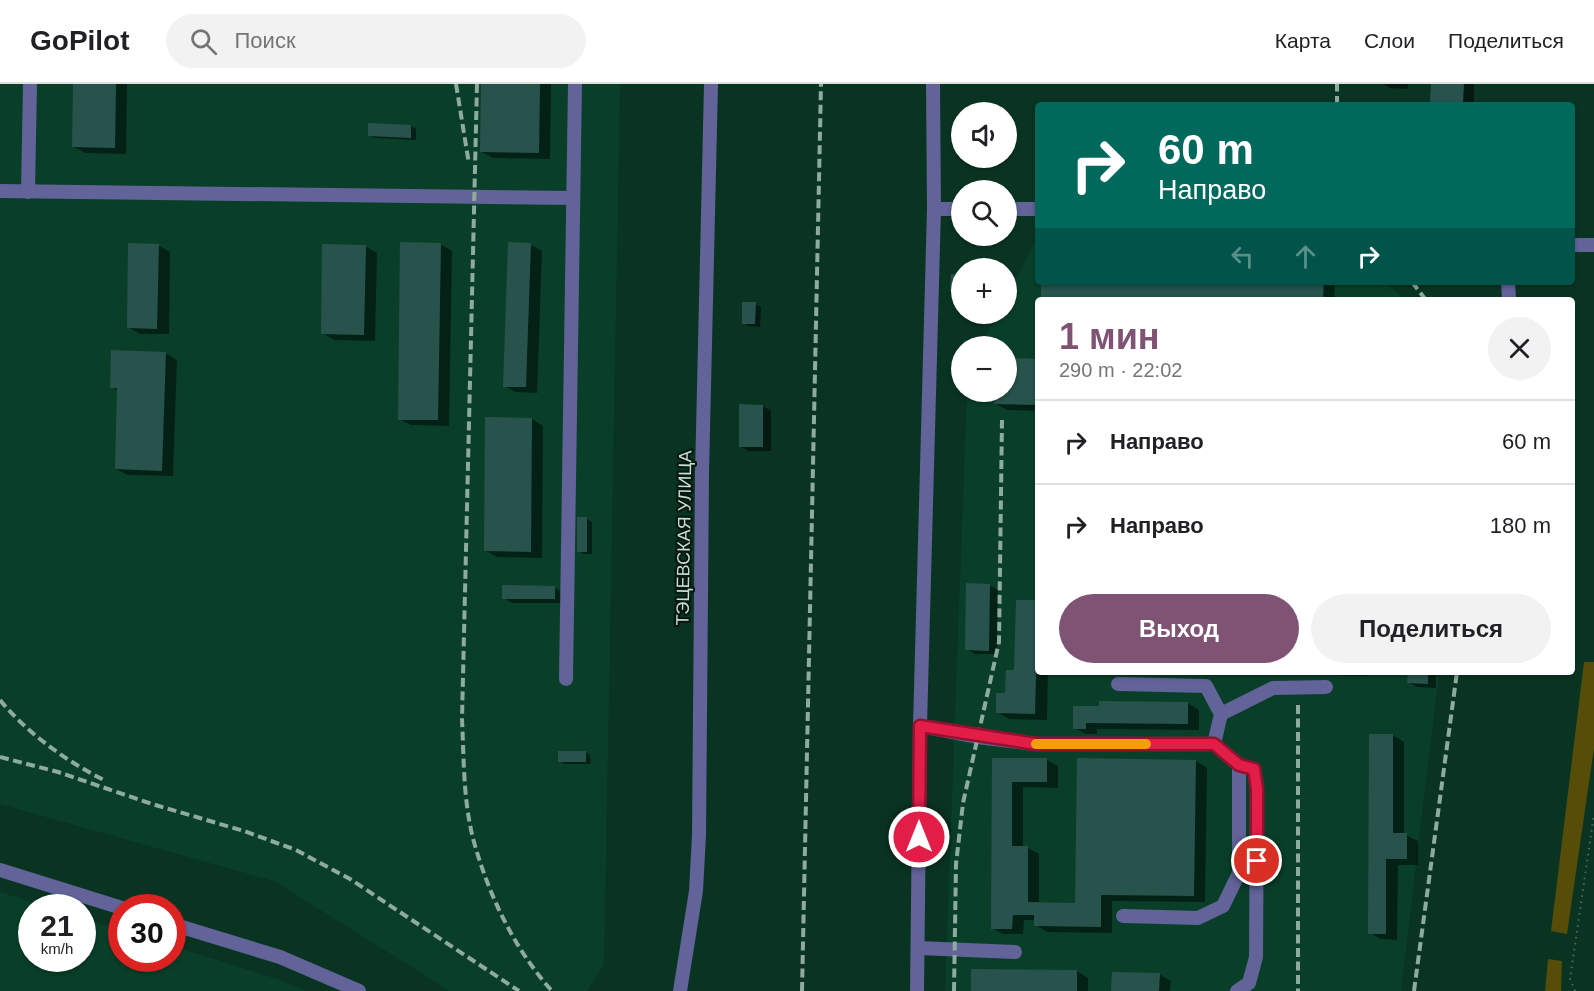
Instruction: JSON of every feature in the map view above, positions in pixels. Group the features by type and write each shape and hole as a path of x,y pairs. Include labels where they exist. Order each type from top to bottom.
{"street":[{"path":"28,192 30,84"},
{"path":"566,679 575,84"},
{"name":"ТЭЦЕВСКАЯ УЛИЦА","path":"680,991 696,891 699,835 702,474 711,84"},
{"path":"917,991 920,726 934,209 933,84"},
{"path":"0,191 573,198"},
{"path":"934,209 951,209"},
{"path":"1017,209 1035,209"},
{"path":"1575,245 1594,245"},
{"path":"1118,684 1206,686 1221,714 1214,744"},
{"path":"1221,714 1273,688 1326,687"},
{"path":"920,726 1036,744 1214,744 1239,765 1254,769 1257,789 1256,957 1250,983 1237,991"},
{"path":"1123,916 1198,918 1224,906 1239,873 1239,765"},
{"path":"0,870 108,904"},
{"path":"186,928 280,957 359,991"},
{"path":"918,948 1015,952"}],"path":[{"path":"1575,991 1570,978 1594,814"}],"shaded area":[{"path":"0,84 620,84 604,964 587,991 450,991 274,881 0,804"},
{"path":"1035,242 1035,285 1388,285 1402,297 1035,297 1035,675 1439,675 1401,991 945,991 967,402 1017,402 1017,336 986,336 992,324 1017,324 1017,277"},
{"path":"1584,662 1594,662 1594,748 1567,934 1551,931"},
{"path":"0,892 18,898 18,972 96,972 96,922 108,926 108,972 186,972 186,950 307,991 0,991"},
{"path":"1548,959 1562,961 1561,991 1545,991"}],"building":[{"path":"73,84 116,84 115,148 72,147"},
{"path":"481,84 540,84 539,153 480,152"},
{"path":"1431,84 1464,84 1463,102 1430,102"},
{"path":"368,123 411,125 411,138 368,136"},
{"path":"400,242 441,243 438,420 398,420"},
{"path":"508,242 531,243 526,387 503,387"},
{"path":"128,243 159,244 157,329 127,328"},
{"path":"322,244 366,245 364,335 321,334"},
{"path":"1041,285 1324,285 1323,297 1041,297"},
{"path":"742,302 756,302 755,324 742,324"},
{"path":"111,350 166,352 162,471 115,469 117,388 110,388"},
{"path":"1017,358 1035,359 1035,405 994,404 994,402 1017,402"},
{"path":"739,404 763,405 763,447 739,447"},
{"path":"485,417 532,418 531,552 484,551"},
{"path":"577,517 587,517 587,552 577,552"},
{"path":"966,583 990,584 989,651 965,650"},
{"path":"502,585 555,586 555,599 502,599"},
{"path":"1016,600 1035,600 1035,714 996,713 996,693 1005,693 1006,670 1014,670"},
{"path":"1408,675 1428,675 1428,684 1407,683"},
{"path":"1099,701 1188,702 1188,724 1086,723 1086,729 1073,729 1073,706 1099,706"},
{"path":"1369,734 1393,734 1393,833 1407,833 1407,859 1386,859 1386,934 1368,934"},
{"path":"558,751 586,751 586,762 558,762"},
{"path":"992,758 1047,758 1047,782 1012,782 1012,846 1028,846 1028,902 1075,903 1077,758 1196,760 1194,896 1101,895 1101,927 1034,926 1034,915 1013,915 1012,929 991,929"},
{"path":"971,969 1077,970 1077,991 971,991"},
{"path":"1112,972 1160,973 1159,991 1111,991"}],"railway":[{"path":"456,84 469,164"},
{"path":"477,84 462,719 466,796 470,827 487,882 515,940 552,991"},
{"path":"802,991 821,84"},
{"path":"1337,84 1337,102"},
{"path":"1414,285 1424,297"},
{"path":"954,991 956,864 963,803 999,642 1002,420"},
{"path":"1414,991 1457,675"},
{"path":"0,700 22,724 48,745 104,780"},
{"path":"1298,705 1298,991"},
{"path":"0,757 58,772 152,804 244,831 296,850 350,879 519,991"}],"slow traffic":[{"path":"1036,744 1146,744"}],"route":[{"path":"919,837 920,726 1036,744 1214,744 1239,765 1254,769 1257,789 1257,861"}]}
